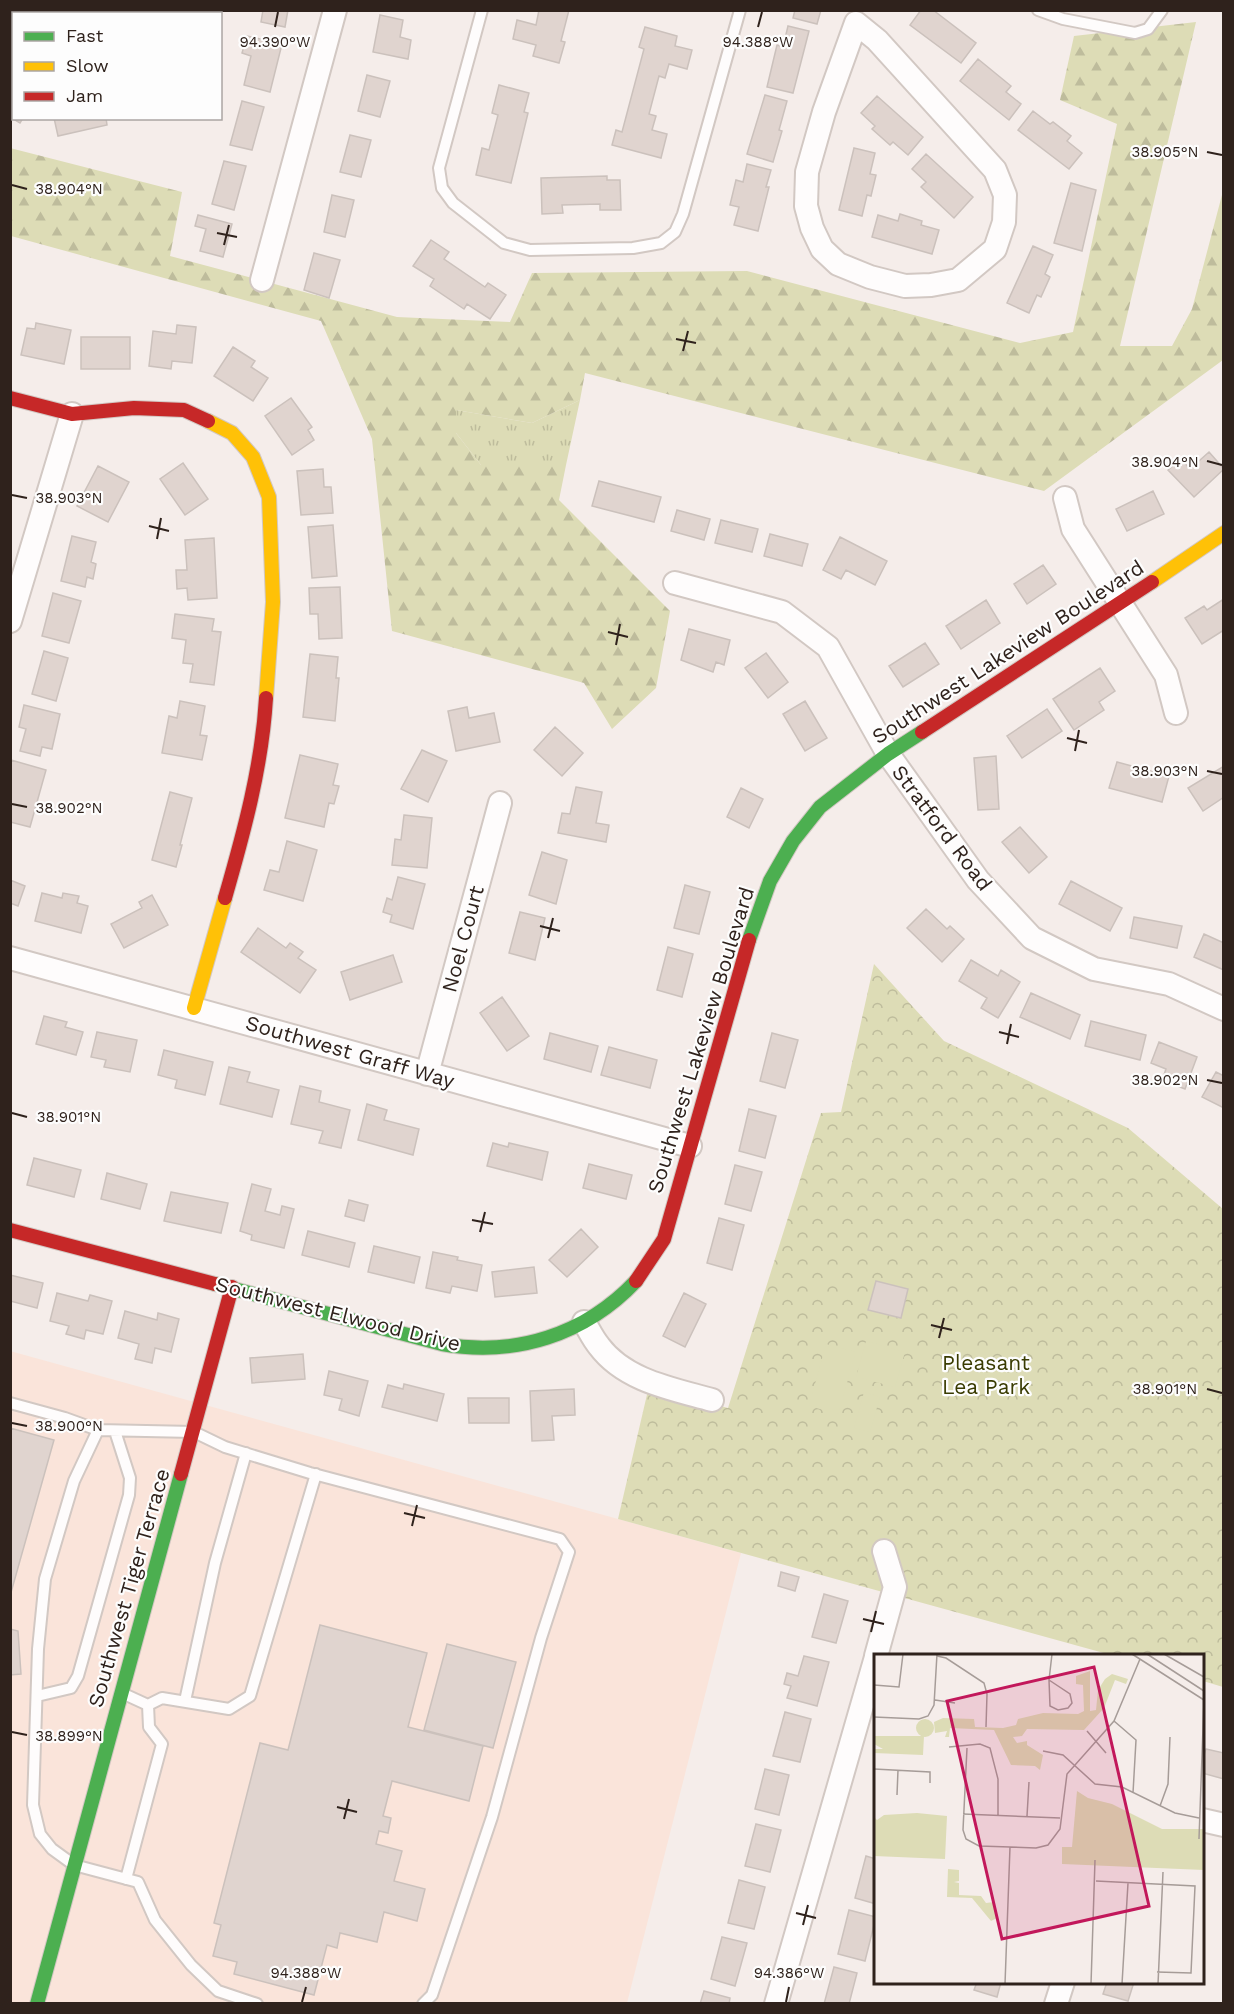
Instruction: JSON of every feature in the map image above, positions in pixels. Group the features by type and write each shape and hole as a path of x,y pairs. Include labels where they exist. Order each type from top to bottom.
{"street":[{"path":"262,280 335,10"},
{"path":"858,17 995,170 1005,195 1004,222 995,249 958,280 931,285 905,286 870,277 838,264 822,249 812,228 806,206 807,172 824,112 858,17"},
{"path":"10,398 72,414 134,408 184,410 232,433 253,457 269,497 273,602 265,719 249,813 194,1008"},
{"path":"10,621 72,414"},
{"path":"1065,498 1073,530 1166,675 1176,713"},
{"name":"Southwest Lakeview Boulevard","path":"584,1322 611,1304 638,1278 664,1239 755,919 770,881 793,841 820,807 888,754 1120,604 1224,533"},
{"name":"Stratford Road","path":"675,583 782,612 828,647 888,754 978,880 1032,938 1094,969 1169,984 1224,1009"},
{"name":"Noel Court","path":"427,1074 500,803"},
{"name":"Southwest Graff Way","path":"10,958 690,1146"},
{"name":"Southwest Elwood Drive","path":"10,1230 442,1344 476,1349 508,1347 544,1340 584,1322"},
{"name":"Southwest Tiger Terrace","path":"37,2004 232,1287"},
{"path":"584,1322 600,1348 621,1366 644,1380 712,1400"},
{"path":"877,1654 895,1587 885,1551"},
{"path":"776,2004 867,1725 874,1671"},
{"path":"1204,1820 1224,1825"},
{"path":"1056,2004 1063,1984"}],"lane":[{"path":"482,10 439,168 442,188 453,203 504,243 530,250 633,248 661,243 675,232 683,214 740,10"},
{"path":"1038,10 1063,19 1135,33 1148,29 1162,10"},
{"path":"10,1403 98,1430 194,1432 225,1447 316,1474 560,1539 569,1552 541,1638 492,1817 432,1995 423,2004"},
{"path":"98,1430 74,1481 45,1580 38,1649 33,1805 40,1834 52,1849 74,1865 138,1882 155,1920 191,1965 218,1991 257,2004"},
{"path":"37,1696 71,1688 78,1676 129,1495 130,1478 115,1431"},
{"path":"185,1701 205,1619 215,1563 246,1453"},
{"path":"148,1705 162,1698 229,1709 250,1696 316,1474"},
{"path":"121,1693 148,1705"},
{"path":"126,1878 162,1744 150,1727 148,1705"}],"shaded area":[{"path":"10,1351 741,1553 627,2003 11,2003"}],"green space":[{"path":"1196,22 1120,346 1172,346 1192,309 1223,191 1223,360 1044,491 585,373 580,400 532,423 456,410 456,433 481,465 566,465 559,500 670,611 656,688 612,729 584,683 392,631 372,439 321,321 11,236 10,148 182,192 170,256 397,317 510,322 532,273 747,271 1020,343 1073,332 1117,124 1060,100 1074,36"},
{"path":"580,400 566,465 481,465 456,433 456,410 532,423"},
{"name":"Pleasant Lea Park","path":"874,964 944,1041 1128,1128 1223,1209 1223,1687 1204,1681 1204,1654 1107,1654 618,1519 649,1386 728,1408 821,1113 841,1112"},
{"path":"866,1341 905,1352 895,1387 856,1377"},
{"path":"826,1344 856,1352 838,1414 809,1406"},
{"path":"864,1392 880,1397 870,1432 854,1428"}],"building":[{"path":"263,10 288,10 285,27 261,22"},
{"path":"539,10 569,10 561,41 565,42 559,63 533,56 536,45 513,39 517,20 536,25"},
{"path":"795,10 821,10 817,24 793,18"},
{"path":"921,10 933,10 976,43 961,63 910,25"},
{"path":"380,15 403,20 400,37 411,40 408,59 373,52"},
{"path":"788,26 809,31 793,93 767,87 777,45 783,47"},
{"path":"645,27 677,36 675,46 692,50 687,69 669,64 665,78 659,76 649,114 656,116 652,130 667,134 661,158 612,145 616,130 622,132 644,49 639,47"},
{"path":"247,36 282,44 270,92 244,85 251,56 242,53"},
{"path":"978,59 1011,86 1006,92 1021,104 1009,120 960,81"},
{"path":"367,75 390,81 380,117 358,111"},
{"path":"499,85 529,93 524,112 528,113 511,183 476,175 482,148 489,150 498,115 492,113"},
{"path":"10,90 12,91 12,118 10,117"},
{"path":"765,95 787,101 779,130 782,131 773,162 747,154"},
{"path":"877,96 923,137 908,155 893,142 890,145 872,129 875,126 861,113"},
{"path":"242,101 264,107 252,150 230,145"},
{"path":"1033,111 1050,124 1053,122 1071,136 1067,141 1082,153 1069,169 1018,130"},
{"path":"54,120 106,120 107,125 58,136"},
{"path":"350,135 371,140 361,177 340,172"},
{"path":"854,148 875,153 870,174 876,175 871,196 867,195 862,216 839,210"},
{"path":"926,154 973,197 954,218 921,187 926,182 912,169"},
{"path":"224,161 246,166 234,210 212,204"},
{"path":"747,164 771,170 758,231 734,225 739,207 730,205 736,180 743,182"},
{"path":"607,176 607,180 620,180 621,210 600,210 600,204 562,205 563,213 542,214 541,178"},
{"path":"1071,183 1096,190 1082,251 1054,243"},
{"path":"332,195 354,200 345,237 324,232"},
{"path":"900,214 922,221 921,225 939,230 932,254 872,237 878,215 898,221"},
{"path":"198,215 232,224 223,257 200,251 206,229 195,226"},
{"path":"431,240 449,252 444,259 485,287 488,283 506,295 490,319 467,304 464,309 430,286 434,279 413,266"},
{"path":"1033,246 1053,255 1045,274 1050,277 1041,297 1037,295 1029,313 1007,303"},
{"path":"314,253 340,260 329,298 304,290"},
{"path":"36,323 71,330 64,364 21,355 27,328 35,329"},
{"path":"177,325 196,327 192,363 172,361 171,369 149,366 153,331 176,334"},
{"path":"81,337 130,337 130,369 81,369"},
{"path":"233,347 255,361 251,367 268,378 253,401 214,376"},
{"path":"291,398 312,427 308,430 314,440 292,455 265,416"},
{"path":"1209,452 1224,469 1194,497 1168,470 1181,459 1190,469"},
{"path":"183,463 208,499 185,515 160,479"},
{"path":"98,466 129,482 108,522 77,506"},
{"path":"323,469 324,487 331,487 333,513 301,515 297,471"},
{"path":"599,481 661,497 654,522 592,506"},
{"path":"1153,491 1164,514 1127,531 1116,509"},
{"path":"677,510 710,519 704,540 671,531"},
{"path":"721,520 758,529 752,552 715,543"},
{"path":"333,525 337,576 312,578 308,527"},
{"path":"770,534 808,544 802,566 764,556"},
{"path":"72,536 96,542 91,562 96,564 93,579 87,577 85,587 61,581"},
{"path":"840,537 887,561 875,585 846,570 841,579 823,570"},
{"path":"214,538 217,598 188,600 187,588 177,589 176,570 187,570 185,540"},
{"path":"1043,565 1056,584 1027,604 1014,584"},
{"path":"340,587 342,638 319,639 318,614 310,614 309,588"},
{"path":"53,593 81,601 69,643 42,636"},
{"path":"1224,599 1224,630 1202,644 1185,618 1204,606 1207,610"},
{"path":"986,600 1000,623 961,649 946,626"},
{"path":"175,614 214,619 212,631 221,632 214,685 190,682 193,664 183,663 186,640 172,638"},
{"path":"689,629 730,640 724,665 716,662 713,672 681,660"},
{"path":"925,643 939,664 903,687 889,666"},
{"path":"44,651 68,658 56,701 32,694"},
{"path":"766,653 788,682 768,698 745,668"},
{"path":"310,654 338,657 336,678 339,678 335,721 303,717"},
{"path":"1100,668 1115,691 1099,702 1104,710 1074,730 1053,699"},
{"path":"180,701 205,706 200,735 207,736 202,760 162,753 169,716 177,718"},
{"path":"805,701 827,738 805,751 783,714"},
{"path":"24,705 60,714 52,749 42,747 40,756 20,751 26,729 19,727"},
{"path":"467,707 469,718 494,713 500,742 456,751 448,711"},
{"path":"1047,709 1062,731 1022,758 1007,736"},
{"path":"555,727 583,753 562,776 534,750"},
{"path":"422,750 447,761 428,802 401,789"},
{"path":"300,755 338,764 333,785 339,786 334,804 329,803 324,827 285,818"},
{"path":"996,756 999,809 978,810 974,758"},
{"path":"11,760 46,770 30,827 10,822"},
{"path":"1117,762 1169,776 1162,802 1109,788"},
{"path":"1224,766 1224,797 1203,811 1188,788"},
{"path":"576,787 602,792 596,823 609,825 606,842 558,833 562,813 570,814"},
{"path":"741,788 763,799 749,828 727,817"},
{"path":"170,792 192,798 176,867 152,860"},
{"path":"404,815 432,818 427,868 392,865 395,839 401,840"},
{"path":"1020,827 1047,857 1029,873 1002,842"},
{"path":"287,841 317,850 303,901 264,890 270,870 279,872"},
{"path":"542,852 567,860 556,904 529,895"},
{"path":"398,877 425,884 413,929 390,922 392,915 383,912 387,898 392,900"},
{"path":"10,880 25,886 18,906 10,903"},
{"path":"1071,881 1122,908 1110,931 1059,904"},
{"path":"685,885 710,892 699,934 674,928"},
{"path":"42,893 62,898 63,893 79,896 77,903 88,906 81,933 35,921"},
{"path":"152,895 168,925 124,948 111,924 142,908 139,902"},
{"path":"926,909 947,929 950,926 964,939 942,962 907,928"},
{"path":"520,912 545,918 535,960 509,953"},
{"path":"1134,917 1182,926 1177,948 1130,938"},
{"path":"258,928 286,948 290,943 303,952 298,958 316,970 300,993 241,952"},
{"path":"1204,934 1224,943 1224,970 1194,957"},
{"path":"668,947 693,954 682,997 657,990"},
{"path":"393,955 402,982 350,1000 341,972"},
{"path":"971,960 998,976 1001,970 1020,982 998,1018 981,1008 987,998 959,981"},
{"path":"1031,993 1080,1015 1070,1039 1020,1017"},
{"path":"502,997 529,1036 507,1051 480,1013"},
{"path":"44,1016 67,1022 65,1027 83,1032 76,1055 36,1044"},
{"path":"1091,1021 1146,1035 1140,1060 1085,1046"},
{"path":"97,1032 137,1040 130,1072 104,1067 106,1060 91,1057"},
{"path":"550,1033 598,1046 591,1072 544,1059"},
{"path":"772,1033 798,1040 785,1088 760,1081"},
{"path":"1159,1042 1197,1057 1185,1089 1162,1080 1166,1069 1151,1063"},
{"path":"609,1047 657,1060 650,1088 601,1075"},
{"path":"164,1050 213,1062 205,1095 175,1088 177,1080 158,1075"},
{"path":"229,1067 250,1072 247,1082 279,1090 272,1117 220,1104"},
{"path":"1216,1072 1224,1076 1224,1108 1202,1097"},
{"path":"300,1086 321,1091 319,1102 350,1110 341,1148 319,1143 323,1131 291,1124"},
{"path":"367,1104 387,1110 384,1120 419,1129 413,1155 358,1140"},
{"path":"749,1109 776,1116 765,1158 739,1151"},
{"path":"493,1143 508,1147 509,1143 548,1152 542,1180 487,1166"},
{"path":"34,1158 81,1170 74,1197 27,1185"},
{"path":"589,1164 632,1175 626,1199 583,1188"},
{"path":"735,1165 762,1172 751,1211 725,1204"},
{"path":"107,1173 147,1184 140,1209 101,1199"},
{"path":"252,1184 271,1189 265,1211 280,1215 282,1206 294,1209 284,1248 251,1240 252,1235 240,1231"},
{"path":"171,1192 228,1203 221,1233 164,1221"},
{"path":"349,1200 368,1205 364,1221 345,1216"},
{"path":"719,1218 744,1225 732,1270 707,1263"},
{"path":"581,1229 598,1247 567,1277 549,1260"},
{"path":"308,1231 355,1243 349,1267 302,1255"},
{"path":"374,1246 420,1257 414,1283 368,1272"},
{"path":"433,1252 482,1265 477,1291 452,1286 450,1293 426,1288"},
{"path":"534,1267 537,1293 495,1297 492,1272"},
{"path":"10,1275 43,1283 37,1308 10,1301"},
{"path":"876,1281 908,1289 901,1318 868,1310"},
{"path":"57,1293 88,1301 90,1295 112,1301 103,1334 86,1330 84,1339 66,1334 69,1326 50,1321"},
{"path":"684,1293 706,1304 685,1347 663,1336"},
{"path":"125,1311 157,1320 158,1313 179,1319 171,1352 155,1348 152,1363 135,1359 139,1344 118,1338"},
{"path":"303,1354 305,1379 252,1383 250,1358"},
{"path":"329,1371 368,1381 359,1416 339,1410 342,1399 324,1395"},
{"path":"404,1384 444,1394 437,1421 382,1407 388,1385 403,1389"},
{"path":"574,1389 575,1415 552,1416 554,1440 532,1441 530,1391"},
{"path":"468,1398 509,1398 509,1423 469,1423"},
{"path":"10,1428 54,1440 10,1596"},
{"path":"781,1572 799,1577 795,1591 778,1586"},
{"path":"824,1594 848,1601 836,1643 812,1637"},
{"path":"320,1625 427,1653 408,1727 483,1746 469,1801 392,1781 383,1816 391,1818 388,1833 379,1831 376,1844 402,1851 394,1881 425,1889 417,1921 384,1912 377,1942 340,1933 337,1948 327,1945 314,1995 234,1974 237,1962 213,1956 221,1925 214,1923 260,1743 288,1750"},
{"path":"10,1629 18,1631 21,1674 10,1675"},
{"path":"447,1644 516,1662 493,1748 424,1730"},
{"path":"804,1656 829,1662 817,1706 787,1698 791,1686 784,1684 787,1673 798,1676"},
{"path":"785,1712 811,1719 800,1762 773,1756"},
{"path":"1206,1749 1224,1753 1224,1779 1204,1774"},
{"path":"765,1769 789,1775 779,1815 755,1809"},
{"path":"756,1824 781,1830 770,1872 745,1866"},
{"path":"866,1856 874,1858 874,1903 855,1898"},
{"path":"739,1880 765,1887 754,1929 728,1923"},
{"path":"849,1910 874,1916 865,1961 838,1954"},
{"path":"722,1937 747,1943 735,1986 711,1979"},
{"path":"834,1967 857,1973 849,2004 824,2004"},
{"path":"976,1984 1000,1984 997,1997 974,1990"},
{"path":"1106,1984 1133,1984 1128,2001 1103,1994"},
{"path":"704,1991 730,1998 729,2004 700,2004"}],"traffic: fast":[{"path":"749,940 770,881 793,841 820,807 888,754 922,732"},
{"path":"215,1284 442,1344 496,1347 547,1338 571,1328 616,1300 636,1281"},
{"path":"37,2004 181,1474"}],"traffic: slow":[{"path":"208,421 232,433 253,457 269,497 273,602 266,698"},
{"path":"1152,582 1224,533"},
{"path":"194,1008 225,898"}],"traffic: jam":[{"path":"10,398 72,414 134,408 184,410 208,421"},
{"path":"922,732 1152,582"},
{"path":"225,898 256,774 266,698"},
{"path":"636,1281 664,1239 749,940"},
{"path":"10,1230 215,1284"},
{"path":"181,1474 232,1287"}]}
